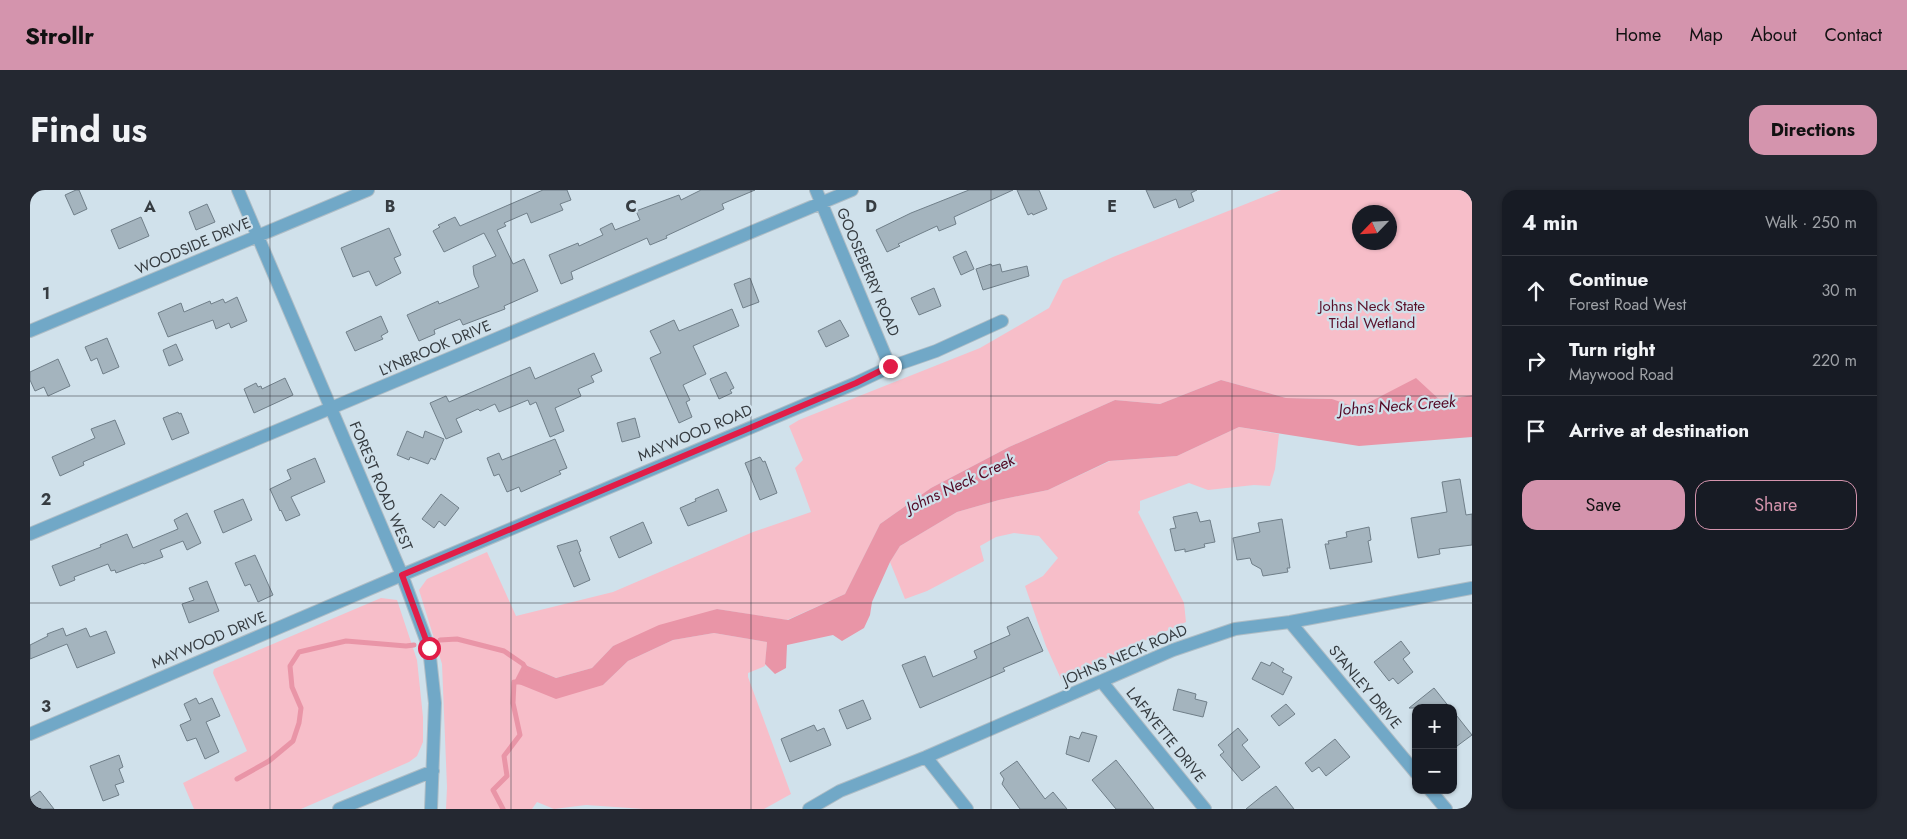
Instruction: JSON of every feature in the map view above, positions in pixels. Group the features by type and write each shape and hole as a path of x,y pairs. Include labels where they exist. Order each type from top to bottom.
{"street":[{"name":"FOREST ROAD WEST","path":"238,190 402,575 429,648 435,702 434,770 431,809"},
{"name":"WOODSIDE DRIVE","path":"30,331 368,190"},
{"name":"GOOSEBERRY ROAD","path":"816,190 890,366"},
{"name":"LYNBROOK DRIVE","path":"30,534 852,190"},
{"name":"MAYWOOD ROAD","path":"402,575 856,383 890,366 936,351 1002,321"},
{"name":"MAYWOOD DRIVE","path":"30,734 402,575"},
{"name":"JOHNS NECK ROAD","path":"809,809 840,791 926,757 1172,650 1235,629 1290,622 1472,588"},
{"name":"STANLEY DRIVE","path":"1290,622 1412,768"},
{"name":"LAFAYETTE DRIVE","path":"1102,682 1205,809"},
{"path":"926,757 967,809"},
{"path":"339,809 434,770"},
{"path":"1433,794 1446,809"}],"green space":[{"name":"Johns Neck State Tidal Wetland","path":"1281,190 1472,190 1472,395 1441,401 1416,379 1358,408 1331,399 1286,398 1221,380 1160,404 1115,400 1009,447 931,488 880,524 845,594 787,620 717,609 613,646 592,668 556,678 523,664 515,682 603,685 628,661 673,640 714,633 767,642 765,666 748,673 748,677 791,794 764,809 644,809 586,805 554,809 537,802 532,809 446,809 447,787 442,664 419,590 427,579 487,552 516,616 613,592 753,532 811,512 795,468 803,460 789,426 799,420 980,348 1049,308 1063,280 1113,257"},
{"path":"1239,427 1279,434 1275,469 1270,486 1254,485 1208,490 1189,483 1140,501 1140,510 1138,512 1184,603 1186,622 1061,679 1046,646 1025,586 1043,576 1058,558 1039,536 1014,533 996,537 980,546 984,561 927,591 905,599 890,562 900,546 957,512 999,500 1048,490 1110,461 1177,456"},
{"path":"381,598 397,600 417,660 423,717 423,742 417,756 409,762 301,809 194,809 183,783 247,751 213,673 214,669"}],"water":[{"path":"1416,378 1441,401 1472,395 1472,437 1359,446 1239,427 1177,456 1109,461 1048,490 999,500 957,512 900,546 890,562 872,602 870,615 864,628 842,641 833,635 787,645 786,668 775,674 765,664 767,642 714,633 673,640 628,661 603,685 556,699 514,682 523,664 556,678 592,668 613,646 659,625 717,609 788,620 845,594 880,524 931,488 1009,447 1115,400 1160,404 1221,380 1286,398 1332,399 1358,408"}],"building":[{"path":"79,190 87,209 74,215 65,195"},
{"path":"543,190 567,190 571,200 560,204 563,210 531,223 527,213 504,223 506,226 497,230 513,264 524,259 538,291 504,306 505,309 463,325 460,319 434,330 435,334 419,341 407,315 438,301 439,304 479,287 474,275 473,266 496,256 484,233 444,252 433,231 440,227 438,225 455,217 460,226"},
{"path":"701,190 755,190 722,204 724,209 666,236 667,238 650,245 647,238 571,272 573,279 561,284 549,255 578,243 579,246 603,235 600,229 612,223 615,230 640,220 636,211 679,195 681,200"},
{"path":"969,190 1013,190 954,217 956,224 939,231 937,226 898,244 900,246 887,252 876,230 911,213"},
{"path":"1017,190 1039,190 1047,209 1033,215 1032,213 1028,215"},
{"path":"1146,190 1197,190 1191,193 1194,201 1179,208 1176,199 1154,208"},
{"path":"207,204 215,222 196,230 189,212"},
{"path":"141,217 149,236 119,249 111,230"},
{"path":"389,228 401,255 394,258 401,273 376,286 369,271 353,277 341,248"},
{"path":"966,251 974,269 961,275 953,257"},
{"path":"991,264 992,266 1000,264 1002,272 1027,266 1029,276 983,290 976,269"},
{"path":"750,278 759,302 743,308 734,284"},
{"path":"934,288 941,306 919,315 911,298"},
{"path":"237,297 247,321 231,328 229,323 216,329 213,320 168,337 158,313 181,303 184,312 210,301 211,304 223,299 225,303"},
{"path":"732,309 739,326 693,346 706,374 683,385 690,400 686,402 692,417 679,423 650,358 661,353 650,331 674,320 679,331"},
{"path":"381,316 388,332 381,336 383,339 355,351 346,332"},
{"path":"840,320 849,336 826,347 818,331"},
{"path":"107,338 119,367 103,374 97,358 91,361 85,347"},
{"path":"176,344 183,360 169,366 163,350"},
{"path":"594,353 602,371 591,376 594,382 578,389 581,396 555,408 564,431 550,437 536,402 530,405 528,400 499,412 495,404 456,419 462,432 446,439 430,403 446,396 449,402 530,367 535,379"},
{"path":"58,359 70,386 48,396 44,387 35,391 30,380 30,372"},
{"path":"726,372 734,388 730,390 732,393 719,399 710,379"},
{"path":"285,378 293,395 254,413 244,389 256,383 262,389"},
{"path":"178,412 179,414 181,413 189,433 172,440 163,418"},
{"path":"635,418 640,437 622,442 617,423"},
{"path":"115,420 125,444 83,462 84,465 60,476 52,457 95,438 91,429"},
{"path":"407,431 423,438 425,431 444,439 435,460 431,458 428,464 410,457 409,460 397,455"},
{"path":"555,439 567,468 559,471 561,474 521,492 519,487 507,492 499,474 494,476 487,458 499,453 502,460"},
{"path":"760,457 763,462 765,461 777,493 760,500 745,463"},
{"path":"315,458 325,482 291,497 300,515 286,521 270,489 291,479 287,470"},
{"path":"1460,479 1466,515 1472,514 1472,545 1439,549 1440,554 1418,558 1411,518 1447,512 1442,482"},
{"path":"718,489 727,511 688,526 680,508"},
{"path":"441,494 459,508 445,526 439,521 434,528 422,519"},
{"path":"243,499 252,520 223,533 214,511"},
{"path":"1197,512 1200,522 1210,520 1215,542 1204,544 1205,547 1185,552 1185,549 1175,551 1170,529 1176,528 1173,517"},
{"path":"187,513 201,543 187,550 183,541 160,550 163,557 144,564 116,573 115,570 111,571 108,564 74,577 75,580 60,586 52,566 101,547 100,545 127,534 133,548 178,529 174,520"},
{"path":"1282,519 1290,568 1287,568 1288,572 1263,576 1261,569 1252,564 1250,558 1237,560 1233,538 1260,532 1258,523"},
{"path":"643,522 652,543 619,558 610,537"},
{"path":"1369,527 1371,540 1368,541 1372,562 1330,569 1325,544 1329,544 1328,541 1347,537 1346,532"},
{"path":"577,540 581,551 579,552 590,580 574,587 557,546"},
{"path":"255,555 273,595 258,602 250,584 245,586 235,563"},
{"path":"207,581 219,611 189,623 182,604 194,600 189,588"},
{"path":"1028,617 1043,651 1003,668 1005,671 920,708 902,665 925,656 933,677 977,658 974,651 1010,635 1007,627"},
{"path":"63,628 66,636 86,628 90,637 106,631 115,653 77,668 67,644 30,659 30,645 48,636 47,634"},
{"path":"1401,641 1410,653 1403,659 1413,672 1398,684 1393,678 1389,681 1374,662"},
{"path":"1261,662 1270,666 1272,662 1284,669 1282,672 1292,677 1283,695 1252,679"},
{"path":"1434,688 1447,704 1414,704"},
{"path":"1178,689 1196,694 1195,699 1207,702 1203,717 1173,710"},
{"path":"196,698 199,704 212,698 220,716 206,722 219,752 205,759 196,738 187,741 180,725 191,720 184,704"},
{"path":"863,700 871,719 847,729 839,710"},
{"path":"1286,704 1295,714 1279,726 1271,716"},
{"path":"1457,716 1472,735 1457,746"},
{"path":"814,725 817,731 824,728 831,745 790,762 781,739"},
{"path":"1238,728 1248,740 1242,745 1260,767 1242,781 1220,755 1224,752 1218,745"},
{"path":"1082,732 1097,736 1089,762 1066,754 1070,736 1079,739"},
{"path":"1335,739 1350,757 1326,776 1319,767 1312,772 1305,763"},
{"path":"119,755 123,767 119,769 124,782 115,785 119,795 103,801 90,766"},
{"path":"1116,760 1154,809 1116,809 1092,780"},
{"path":"1017,761 1045,799 1053,792 1067,809 1020,809 1002,784 1004,779 1000,773"},
{"path":"1276,786 1294,809 1246,809 1262,796"},
{"path":"40,791 54,809 30,809 30,798"}],"waterway":[{"name":"Johns Neck Creek","path":"440,640 457,639 504,651 523,664 526,669"},
{"name":"Johns Neck Creek","path":"237,779 269,761 293,741 299,723 301,708 292,687 290,666 299,652 346,641 414,645"},
{"path":"503,809 493,790 507,776 504,756 520,735 513,703 514,682 521,682"}],"route":[{"path":"429,648 402,575 856,383 890,366"}]}
